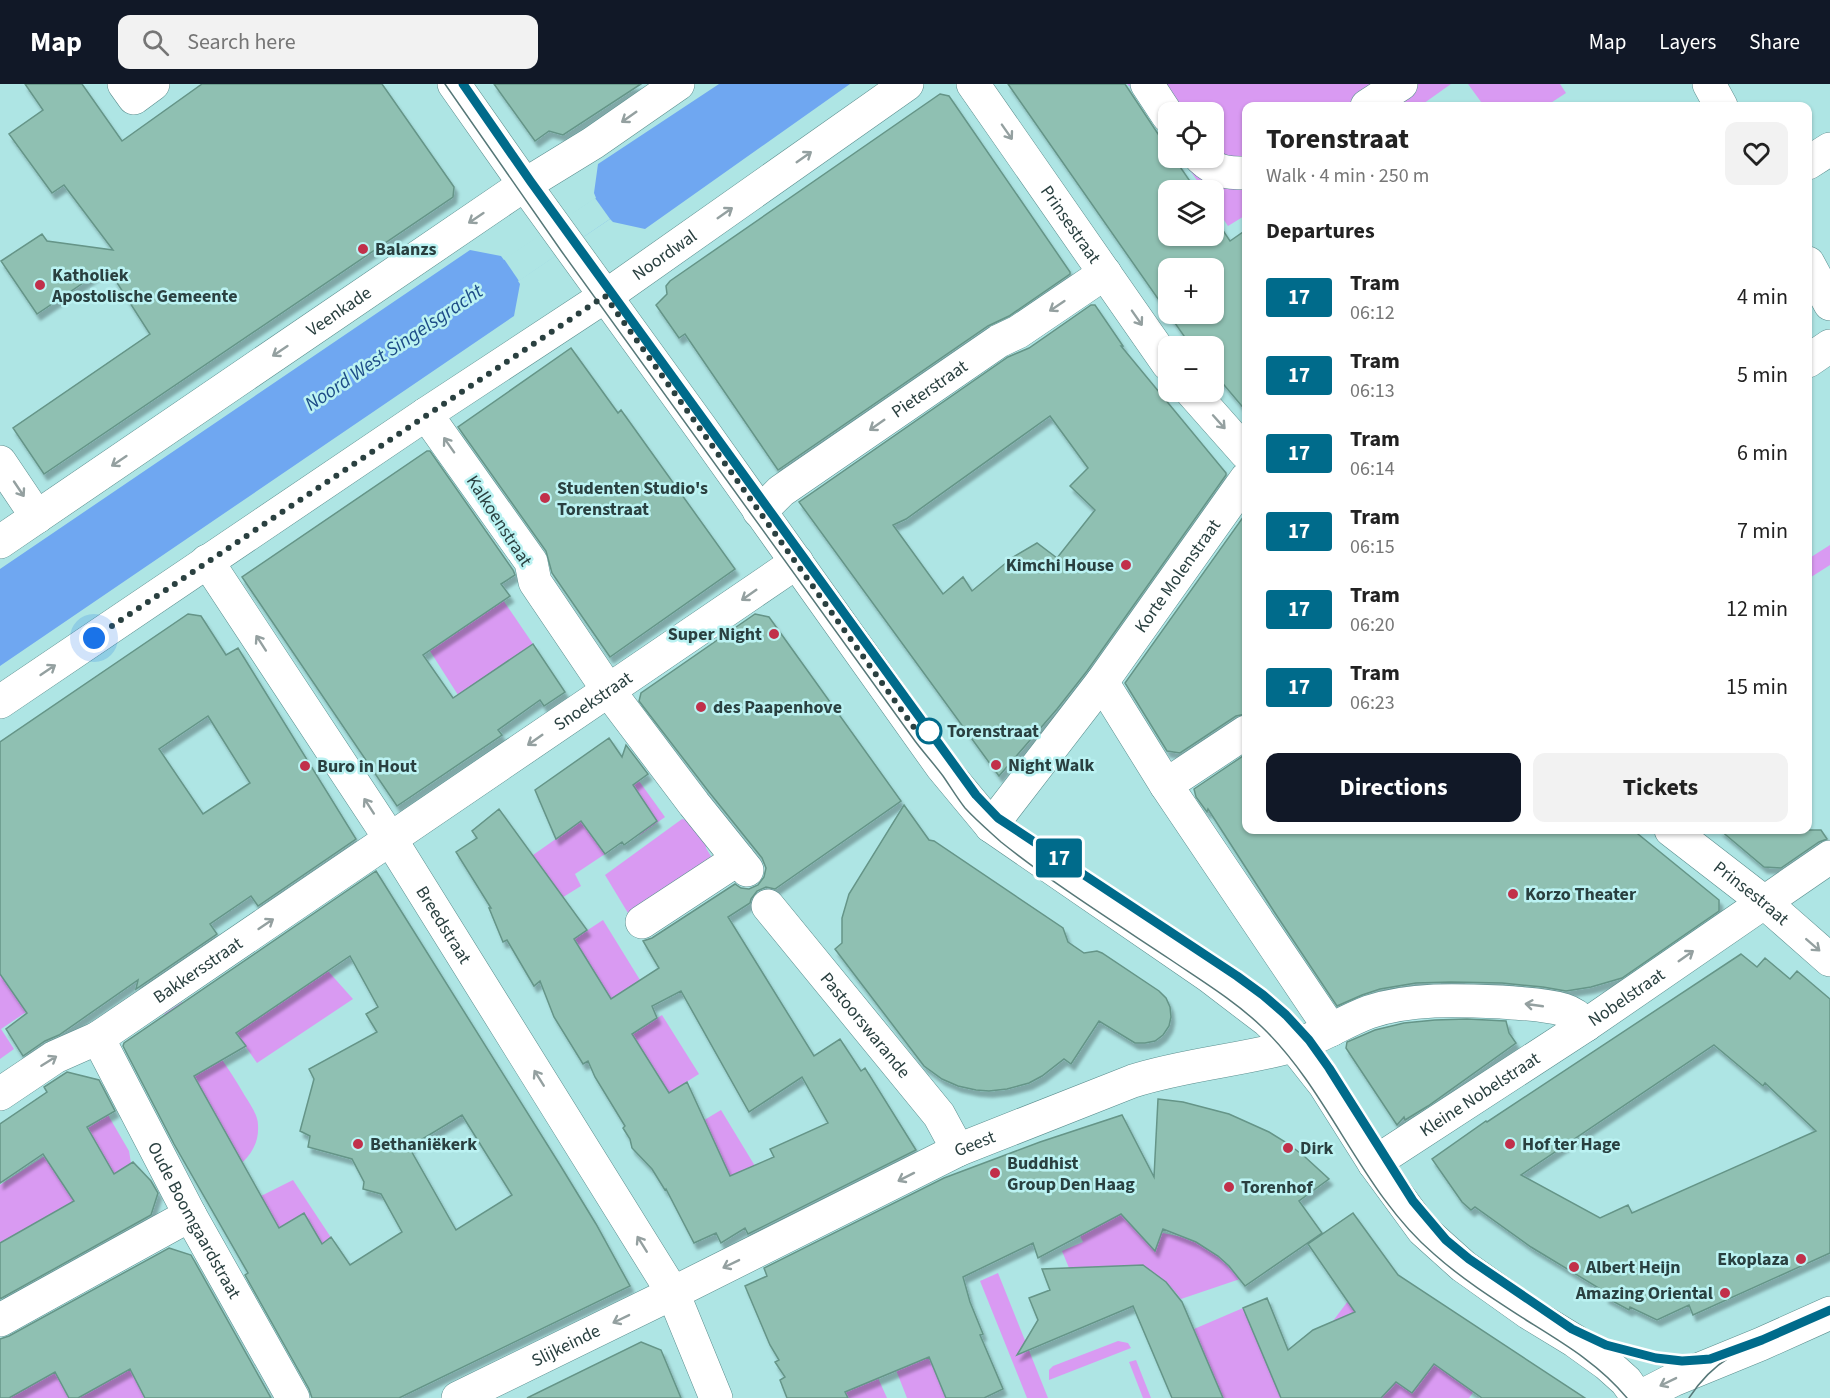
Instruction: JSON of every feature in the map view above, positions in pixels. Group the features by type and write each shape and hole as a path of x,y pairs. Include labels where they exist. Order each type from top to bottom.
{"street":[{"path":"124,84 134,98 153,84"},
{"path":"454,84 534,179 562,236 605,296 770,501 797,562 942,767 992,826 1241,999 1268,1021 1294,1046 1324,1084 1405,1207 1423,1230 1441,1247 1472,1273 1607,1364 1626,1381 1638,1398 1683,1375 1830,1313"},
{"name":"Veenkade","path":"0,542 534,179 593,143 678,84"},
{"name":"Noordwal","path":"0,702 605,296 907,84"},
{"name":"Prinsestraat","path":"974,84 1158,350"},
{"path":"1147,84 1159,102"},
{"path":"1373,102 1401,84"},
{"path":"1709,84 1719,102"},
{"path":"1812,160 1830,149"},
{"path":"1213,168 1226,173 1242,173"},
{"path":"1812,270 1830,304"},
{"name":"Pieterstraat","path":"770,501 993,332 1018,332 1105,273"},
{"path":"1812,358 1830,346"},
{"path":"1201,402 1242,448"},
{"name":"Kalkoenstraat","path":"426,414 531,562 535,582 608,690"},
{"path":"0,462 37,517"},
{"name":"Korte Molenstraat","path":"1105,677 1242,485"},
{"name":"Breedstraat","path":"207,561 391,840 673,1293 716,1398"},
{"name":"Snoekstraat","path":"391,840 797,562"},
{"path":"992,826 1105,677 1166,785 1340,1026"},
{"path":"608,690 743,865 642,922"},
{"path":"1166,785 1242,735"},
{"name":"Prinsestraat","path":"1676,834 1764,903 1830,960"},
{"name":"Bakkersstraat","path":"0,1094 55,1057 98,1038 391,840"},
{"name":"Nobelstraat","path":"1294,1046 1370,1012 1408,1004 1450,1000 1527,1004 1565,1010 1579,1017 1586,1025 1830,857"},
{"name":"Pastoorswarande","path":"768,906 939,1116 958,1150"},
{"name":"Kleine Nobelstraat","path":"1374,1163 1586,1025"},
{"name":"Oude Boomgaardstraat","path":"98,1038 190,1215 293,1398"},
{"name":"Geest","path":"673,1293 958,1150 1161,1071 1294,1046"},
{"path":"0,1320 190,1215"},
{"name":"Slijkeinde","path":"458,1398 673,1293"}],"shaded area":[{"path":"1127,84 1451,84 1426,102 1242,102 1242,217 1228,226 1224,220 1224,180 1197,180 1188,168 1224,168 1224,102 1158,102 1158,125 1135,91"},
{"path":"1468,84 1560,84 1566,93 1552,102 1481,102"},
{"path":"1830,545 1830,565 1812,576 1812,556"},
{"path":"503,600 533,644 458,695 430,651"},
{"path":"639,781 665,817 640,835 614,799"},
{"path":"587,817 592,836 605,854 575,874 581,886 552,904 536,878 545,872 533,855"},
{"path":"682,819 694,821 707,837 706,848 715,863 631,918 605,875"},
{"path":"603,920 640,980 611,999 574,939"},
{"path":"328,971 353,999 257,1063 236,1033"},
{"path":"86,972 1,1029 14,1049 0,1059 0,974 8,986"},
{"path":"182,1002 230,1072 257,1117 256,1141 242,1163 167,1031 173,1027 164,1014"},
{"path":"662,1015 699,1074 669,1093 632,1034"},
{"path":"721,1110 755,1166 730,1176 721,1156 691,1128"},
{"path":"108,1115 129,1151 131,1163 128,1170 0,1243 0,1185"},
{"path":"293,1180 363,1286 327,1318 261,1196"},
{"path":"1103,1190 1153,1231 1196,1242 1218,1256 1240,1279 1181,1299 1166,1282 1157,1276 1127,1266 1104,1268 1074,1280 1062,1251 1083,1242 1079,1234 1116,1217"},
{"path":"998,1273 1048,1398 1027,1398 980,1281"},
{"path":"191,1295 204,1398 9,1398"},
{"path":"1348,1301 1364,1324 1396,1382 1412,1392 1434,1364 1474,1391 1469,1398 1365,1398 1333,1321"},
{"path":"1243,1308 1281,1398 1223,1398 1194,1329"},
{"path":"1118,1341 1128,1343 1131,1348 1049,1380 1049,1370 1053,1366"},
{"path":"929,1357 946,1398 907,1398 896,1370"},
{"path":"1136,1360 1151,1398 1143,1398 1129,1362"},
{"path":"878,1378 887,1398 848,1398 845,1392"}],"water":[{"name":"Noord West Singelsgracht","path":"719,84 850,84 645,229 613,222 610,219 518,281 520,284 514,316 0,666 0,569 470,250 501,256 504,260 596,198 594,193 598,164"}],"pier":[{"path":"595,198 610,219 519,281 504,259"}],"building":[{"path":"25,84 82,84 122,141 202,84 382,84 454,187 453,197 44,474 13,428 150,334 107,267 37,314 1,261 42,234 47,241 113,250 64,185 52,193 9,134 43,110"},
{"path":"494,84 641,84 563,135 549,131 535,141"},
{"path":"1008,84 1125,84 1158,134 1158,168 1181,168 1189,180 1158,180 1158,246 1224,246 1224,232 1230,241 1242,233 1242,406 1224,385 1224,336 1184,336 1176,324 1224,324 1224,258 1158,258 1158,299"},
{"path":"940,94 949,96 1070,274 1009,316 988,326 778,470 685,334 679,338 656,305 667,294 666,286 670,281"},
{"path":"1091,305 1095,305 1123,346 1121,346 1158,391 1158,402 1167,402 1226,475 1087,671 999,776 799,502 1008,357 1029,348","holes":["1050,416 1088,468 1070,486 1095,510 1057,558 1037,543 1013,557 972,591 963,577 943,594 893,525 906,519"]},
{"name":"Studenten Studio's Torenstraat","path":"571,348 618,413 621,410 735,569 610,657 552,573 546,551 458,427"},
{"path":"430,451 515,575 501,584 510,596 423,655 453,698 533,644 565,692 544,706 540,700 498,730 502,735 397,806 242,577"},
{"path":"1242,519 1242,715 1236,716 1180,753 1167,751 1125,683"},
{"path":"188,614 201,616 226,655 238,648 356,839 258,906 251,896 210,924 217,934 136,989 138,980 59,1035 45,1041 23,1056 6,1029 27,1013 0,974 0,742","holes":["208,716 250,783 203,814 159,749"]},
{"path":"755,614 769,617 901,801 775,889 766,887 757,891 750,903 728,917 814,1056 840,1039 861,1071 865,1068 916,1150 748,1234 745,1228 721,1243 716,1233 694,1243 666,1189 652,1169 632,1148 630,1139 623,1128 625,1126 595,1077 588,1061 583,1064 554,1017 540,981 534,986 507,940 503,942 489,908 491,908 456,852 477,838 472,831 499,809 587,930 574,939 611,999 659,968 643,941 652,938 735,884 749,889 758,885 764,877 766,868 762,858 639,701 641,693","holes":["681,991 749,1112 802,1077 828,1123 770,1149 774,1157 730,1176 687,1082 669,1093 632,1034 657,1018 652,1006"]},
{"path":"609,738 622,757 626,745 648,774 633,785 657,821 624,845 622,842 605,854 581,821 556,839 535,790"},
{"path":"1242,757 1242,834 1638,834 1719,900 1719,911 1622,978 1591,987 1566,991 1502,983 1416,983 1380,989 1337,1006 1208,809 1207,812 1196,797 1194,789"},
{"path":"904,805 929,840 934,841 1063,928 1068,942 1084,953 1097,951 1102,953 1159,991 1166,998 1171,1017 1169,1026 1163,1035 1155,1041 1135,1043 1099,1021 1071,1064 1064,1059 1029,1083 1007,1089 989,1091 958,1086 942,1079 924,1066 835,949 842,943 842,918 849,894"},
{"path":"1812,830 1821,830 1827,839 1781,868 1764,867 1725,834 1812,834"},
{"path":"376,871 560,1165 630,1286 399,1398 312,1398 245,1275 248,1273 174,1144 123,1046 124,1043","holes":["350,956 378,1007 366,1014 377,1032 309,1069 314,1079 300,1131 310,1136 308,1147 352,1159 364,1182 363,1189 381,1194 402,1232 350,1265 331,1237 322,1244 304,1213 279,1228 194,1076 246,1046 236,1033","462,1115 512,1195 456,1230 409,1147"]},
{"name":"Hof ter Hage","path":"1741,954 1757,967 1765,958 1790,979 1797,971 1830,999 1830,1253 1693,1315 1689,1305 1657,1320 1630,1307 1629,1310 1605,1297 1607,1293 1531,1247 1475,1207 1471,1210 1462,1202 1432,1159","holes":["1714,1045 1763,1086 1765,1083 1816,1131 1632,1213 1628,1205 1600,1218 1521,1175"]},
{"path":"1467,1019 1506,1021 1509,1033 1516,1043 1428,1106 1405,1120 1404,1117 1397,1125 1346,1048 1347,1042 1375,1030 1404,1023"},
{"path":"67,1072 99,1080 115,1111 87,1127 114,1174 133,1162 151,1181 158,1193 151,1215 0,1299 0,1243 74,1201 43,1154 0,1183 0,1124 47,1092 44,1087"},
{"path":"1158,1099 1183,1102 1229,1114 1269,1132 1304,1156 1329,1179 1299,1201 1322,1233 1245,1286 1218,1256 1196,1242 1163,1229 1155,1251 1121,1214 1038,1258 1033,1243 963,1277 983,1334 980,1335 1003,1389 984,1398 946,1398 929,1357 845,1392 848,1398 787,1398 780,1380 785,1377 775,1362 779,1360 770,1345 745,1286 767,1276 764,1268 944,1178 1040,1142 1122,1115 1154,1177"},
{"path":"1353,1213 1398,1275 1585,1398 1482,1398 1434,1364 1412,1393 1396,1382 1381,1398 1281,1398 1243,1308 1267,1298 1288,1350 1313,1330 1355,1312 1308,1244"},
{"path":"169,1248 191,1255 271,1398 145,1398 130,1369 78,1398 69,1398 55,1372 9,1398 0,1398 0,1339"},
{"path":"1143,1265 1166,1282 1182,1302 1223,1398 1172,1398 1133,1306 1017,1355 1038,1320 1029,1298 1050,1290 1042,1269"},
{"path":"641,1342 661,1350 681,1398 527,1398"}],"tram line":[{"path":"445,84 562,252 965,808 1001,842 1042,873 1218,992 1252,1018 1286,1053 1307,1081 1366,1173 1409,1229 1434,1254 1467,1281 1592,1364 1627,1398"},
{"path":"463,84 531,182 966,783 998,817 1237,976 1285,1015 1309,1040 1329,1068 1413,1201 1446,1240 1469,1259 1572,1329 1606,1345 1666,1360 1697,1360 1709,1359 1762,1340"},
{"name":"17","path":"463,84 531,182 984,805 998,818 1237,976 1286,1015 1309,1040 1329,1068 1413,1201 1446,1240 1469,1259 1572,1329 1606,1345 1666,1360 1710,1359 1762,1340 1830,1310"},
{"path":"1756,1343 1830,1310"},
{"path":"1689,1398 1707,1375 1730,1357"}],"place":[{"name":"Balanzs","path":"363,249"},
{"name":"Katholiek Apostolische Gemeente","path":"40,285"},
{"name":"Studenten Studio's Torenstraat","path":"545,498"},
{"name":"Kimchi House","path":"1126,565"},
{"name":"Super Night","path":"774,634"},
{"name":"des Paapenhove","path":"701,707"},
{"name":"Torenstraat","path":"929,731"},
{"name":"Night Walk","path":"996,765"},
{"name":"Buro in Hout","path":"305,766"},
{"name":"Korzo Theater","path":"1513,894"},
{"name":"Bethaniëkerk","path":"358,1144"},
{"name":"Hof ter Hage","path":"1510,1144"},
{"name":"Dirk","path":"1288,1148"},
{"name":"Buddhist Group Den Haag","path":"995,1173"},
{"name":"Torenhof","path":"1229,1187"},
{"name":"Ekoplaza","path":"1801,1259"},
{"name":"Albert Heijn","path":"1574,1267"},
{"name":"Amazing Oriental","path":"1725,1293"}],"route":[{"path":"94,638 605,296 915,729 929,731"}]}
